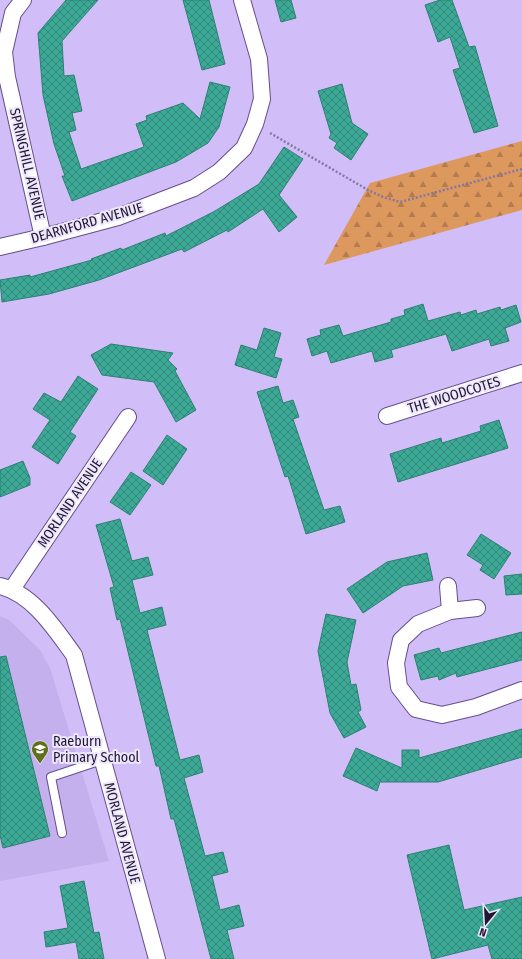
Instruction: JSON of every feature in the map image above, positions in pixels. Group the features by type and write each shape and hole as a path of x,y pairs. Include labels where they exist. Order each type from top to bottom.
{"street":[{"name":"SPRINGHILL AVENUE","path":"23,0 13,13 4,52 7,77 43,237"},
{"name":"DEARNFORD AVENUE","path":"0,247 118,217 194,188 219,172 244,148 255,124 262,99 259,60 242,0"},
{"name":"THE WOODCOTES","path":"387,416 522,373"},
{"name":"MORLAND AVENUE","path":"128,417 6,587 47,617 74,656 157,959"},
{"path":"448,586 450,611"},
{"path":"477,608 450,611 418,624 402,640 396,663 399,687 416,709 442,715 476,707 522,690"}],"lane":[{"path":"62,833 51,777 102,760"}],"path":[{"path":"255,124 368,190 383,197 400,202 522,169"}],"shaded area":[{"name":"Raeburn Primary School","path":"0,616 9,620 40,650 50,668 109,861 0,881"}],"green space":[{"path":"522,141 522,210 324,265 370,183"}],"building":[{"path":"66,0 98,0 62,41 64,76 74,75 82,111 72,113 76,130 69,132 81,169 144,147 136,124 147,120 146,116 183,103 200,119 210,82 230,87 219,127 208,143 176,162 72,201 62,176 65,176 54,144 43,95 38,33"},
{"path":"183,0 209,0 225,64 202,70"},
{"path":"275,0 291,0 296,18 281,22"},
{"path":"440,0 452,0 469,47 475,46 498,126 474,133 453,70 460,68 450,37 438,42 425,5"},
{"path":"342,84 352,123 368,134 351,160 334,148 337,143 329,138 331,134 318,91"},
{"path":"284,147 303,159 279,195 297,217 279,232 263,209 228,232 227,230 184,252 182,249 99,280 49,294 2,302 0,280 30,275 30,277 92,260 91,259 121,248 122,250 165,233 166,236 215,211 259,184"},
{"path":"423,304 428,321 460,312 461,315 476,310 477,314 500,307 501,310 516,305 521,322 505,328 509,341 491,346 489,339 452,351 446,334 391,350 393,357 375,362 372,351 331,363 327,351 312,356 307,339 321,335 320,330 339,325 343,336 391,322 391,319 405,315 404,310"},
{"path":"264,328 281,333 274,357 282,359 276,378 235,365 241,345 257,350"},
{"path":"111,344 173,353 168,360 177,369 175,371 196,410 176,422 154,382 102,375 91,355"},
{"path":"78,376 98,389 70,432 76,436 58,464 32,447 50,420 33,409 44,393 61,402"},
{"path":"278,386 283,403 293,400 299,417 293,419 324,510 340,506 345,522 306,534 288,476 285,477 257,392"},
{"path":"499,420 508,448 398,482 390,454 441,438 442,443 481,431 480,426"},
{"path":"167,435 187,449 163,485 143,471"},
{"path":"23,461 30,478 30,485 0,497 0,470"},
{"path":"131,472 151,485 130,515 110,502"},
{"path":"120,519 132,561 148,557 153,575 132,580 140,613 162,607 166,625 147,630 180,760 199,755 203,772 184,778 205,856 223,852 228,872 212,876 220,910 239,905 244,926 227,930 234,959 211,959 174,819 171,819 159,766 156,766 120,619 117,620 110,588 114,587 96,525"},
{"path":"481,534 511,553 494,579 480,570 483,565 467,555"},
{"path":"427,553 433,580 403,586 363,613 347,589 387,562"},
{"path":"522,574 522,594 506,595 504,576"},
{"path":"326,614 356,620 347,662 351,685 356,684 361,710 358,712 366,727 344,738 330,713 318,651"},
{"path":"522,632 522,660 457,677 456,673 439,680 438,676 421,680 414,655 439,648 441,653"},
{"path":"6,656 50,836 3,848 0,835 0,657"},
{"path":"522,729 522,757 438,782 380,782 377,791 343,776 356,748 402,768 402,750 419,750 419,758"},
{"path":"449,845 464,910 522,897 522,959 492,959 488,945 432,959 407,855"},
{"path":"84,881 94,933 99,932 104,959 79,959 76,942 46,947 44,932 68,928 60,886"}],"place":[{"name":"Raeburn Primary School","path":"40,764"}]}
